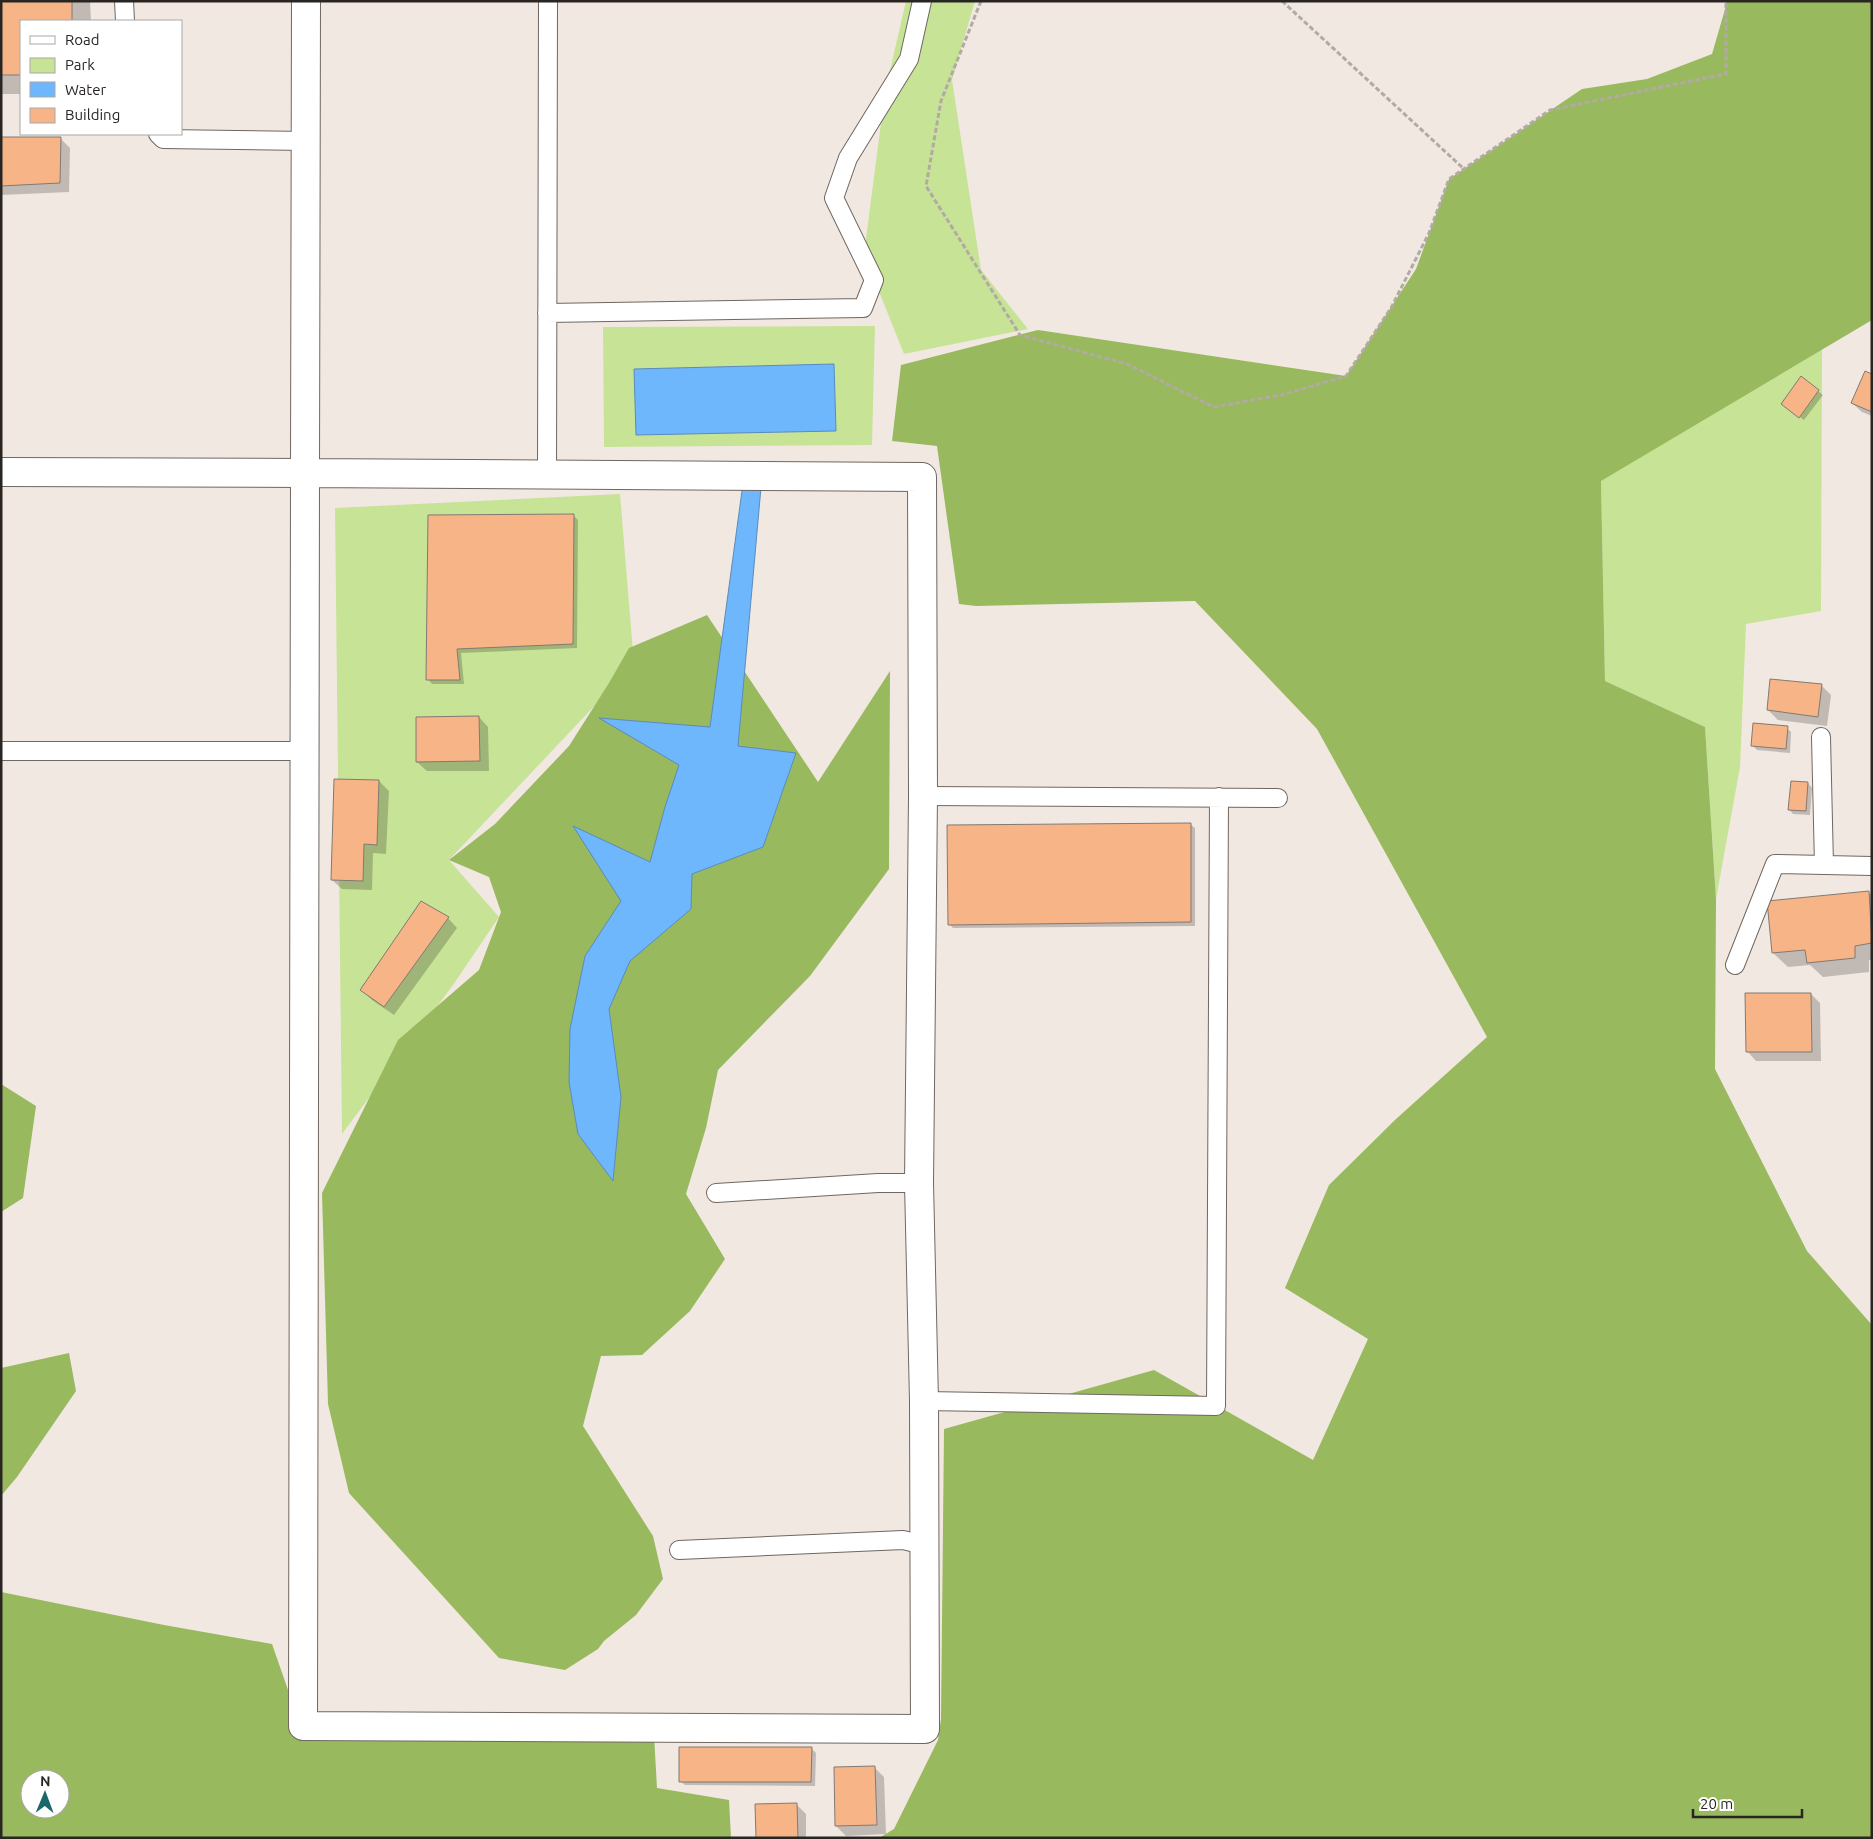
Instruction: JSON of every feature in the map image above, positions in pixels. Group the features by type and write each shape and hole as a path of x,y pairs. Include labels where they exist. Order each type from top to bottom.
{"street":[{"path":"1,472 305,473 922,477 923,796 919,1183 924,1401 925,1729 303,1726 304,751 305,473 306,141 306,1"}],"lane":[{"path":"124,1 125,20"},
{"path":"547,475 548,1"},
{"path":"547,313 862,308 874,280 834,198 848,158 909,58 922,1"},
{"path":"159,135 163,139 306,141"},
{"path":"1821,737 1824,865"},
{"path":"1,751 304,751"},
{"path":"923,796 1278,798"},
{"path":"924,1401 1216,1406 1220,797"},
{"path":"1735,965 1775,864 1872,866"},
{"path":"716,1193 878,1183 919,1183"},
{"path":"679,1550 903,1540 924,1545"}],"path":[{"path":"981,1 941,101 926,186 1020,335 1127,364 1214,407 1285,394 1346,376 1391,308 1429,233 1448,180 1550,110 1726,74 1726,1"},
{"path":"1282,1 1464,169"}],"green space":[{"path":"906,1 975,1 952,80 981,270 1028,329 904,354 864,254 885,92"},
{"path":"1726,1 1872,1 1872,320 1601,481 1605,681 1705,727 1716,899 1715,1069 1807,1251 1872,1325 1872,1838 879,1838 894,1829 938,1740 941,1719 944,1429 1154,1370 1313,1460 1368,1339 1285,1288 1329,1185 1396,1119 1487,1037 1317,729 1195,601 976,606 959,604 937,446 892,441 901,365 1038,330 1346,376 1416,269 1449,179 1582,89 1647,79 1712,54"},
{"path":"875,326 872,445 604,447 603,327"},
{"path":"1822,349 1821,611 1746,624 1740,767 1716,899 1705,727 1605,681 1601,480"},
{"path":"620,494 634,664 449,860 499,917 453,985 342,1134 335,508"},
{"path":"707,615 818,782 890,671 889,869 810,976 718,1070 706,1128 686,1194 725,1259 690,1311 642,1355 601,1356 583,1426 653,1536 663,1579 636,1615 604,1641 598,1649 565,1670 499,1658 349,1493 328,1404 322,1193 398,1040 479,970 501,912 489,877 449,860 495,824 569,746 629,648"},
{"path":"1,1084 36,1106 23,1198 1,1212"},
{"path":"69,1353 76,1391 17,1477 1,1496 1,1368"},
{"path":"1,1592 164,1625 272,1644 303,1733 654,1735 657,1788 729,1800 731,1838 1,1838"}],"water":[{"path":"834,364 836,431 636,435 634,369"},
{"path":"744,476 762,476 738,746 796,753 763,847 692,874 691,909 630,961 609,1009 621,1097 613,1181 578,1134 569,1082 570,1029 585,956 621,901 573,826 650,862 679,765 599,718 710,727"}],"building":[{"path":"1,1 72,1 72,20 20,20 20,75 1,75"},
{"path":"1,137 61,137 60,183 1,186"},
{"path":"1865,371 1872,374 1872,412 1851,403"},
{"path":"1801,376 1819,390 1799,418 1781,404"},
{"path":"574,514 573,644 457,649 460,680 426,680 428,515"},
{"path":"1770,679 1822,684 1818,717 1767,710"},
{"path":"479,716 480,761 416,762 416,717"},
{"path":"1753,723 1788,726 1786,749 1751,746"},
{"path":"334,779 379,780 377,845 364,844 363,881 331,880"},
{"path":"1791,781 1808,782 1806,811 1788,810"},
{"path":"1191,823 1191,922 948,925 947,825"},
{"path":"1869,891 1872,943 1855,946 1855,958 1807,963 1805,950 1772,953 1767,901"},
{"path":"421,901 449,917 384,1007 360,990"},
{"path":"1745,993 1811,993 1812,1052 1746,1052"},
{"path":"679,1747 812,1747 811,1782 679,1782"},
{"path":"875,1766 877,1825 835,1826 834,1767"},
{"path":"797,1803 798,1838 756,1838 755,1804"}]}
